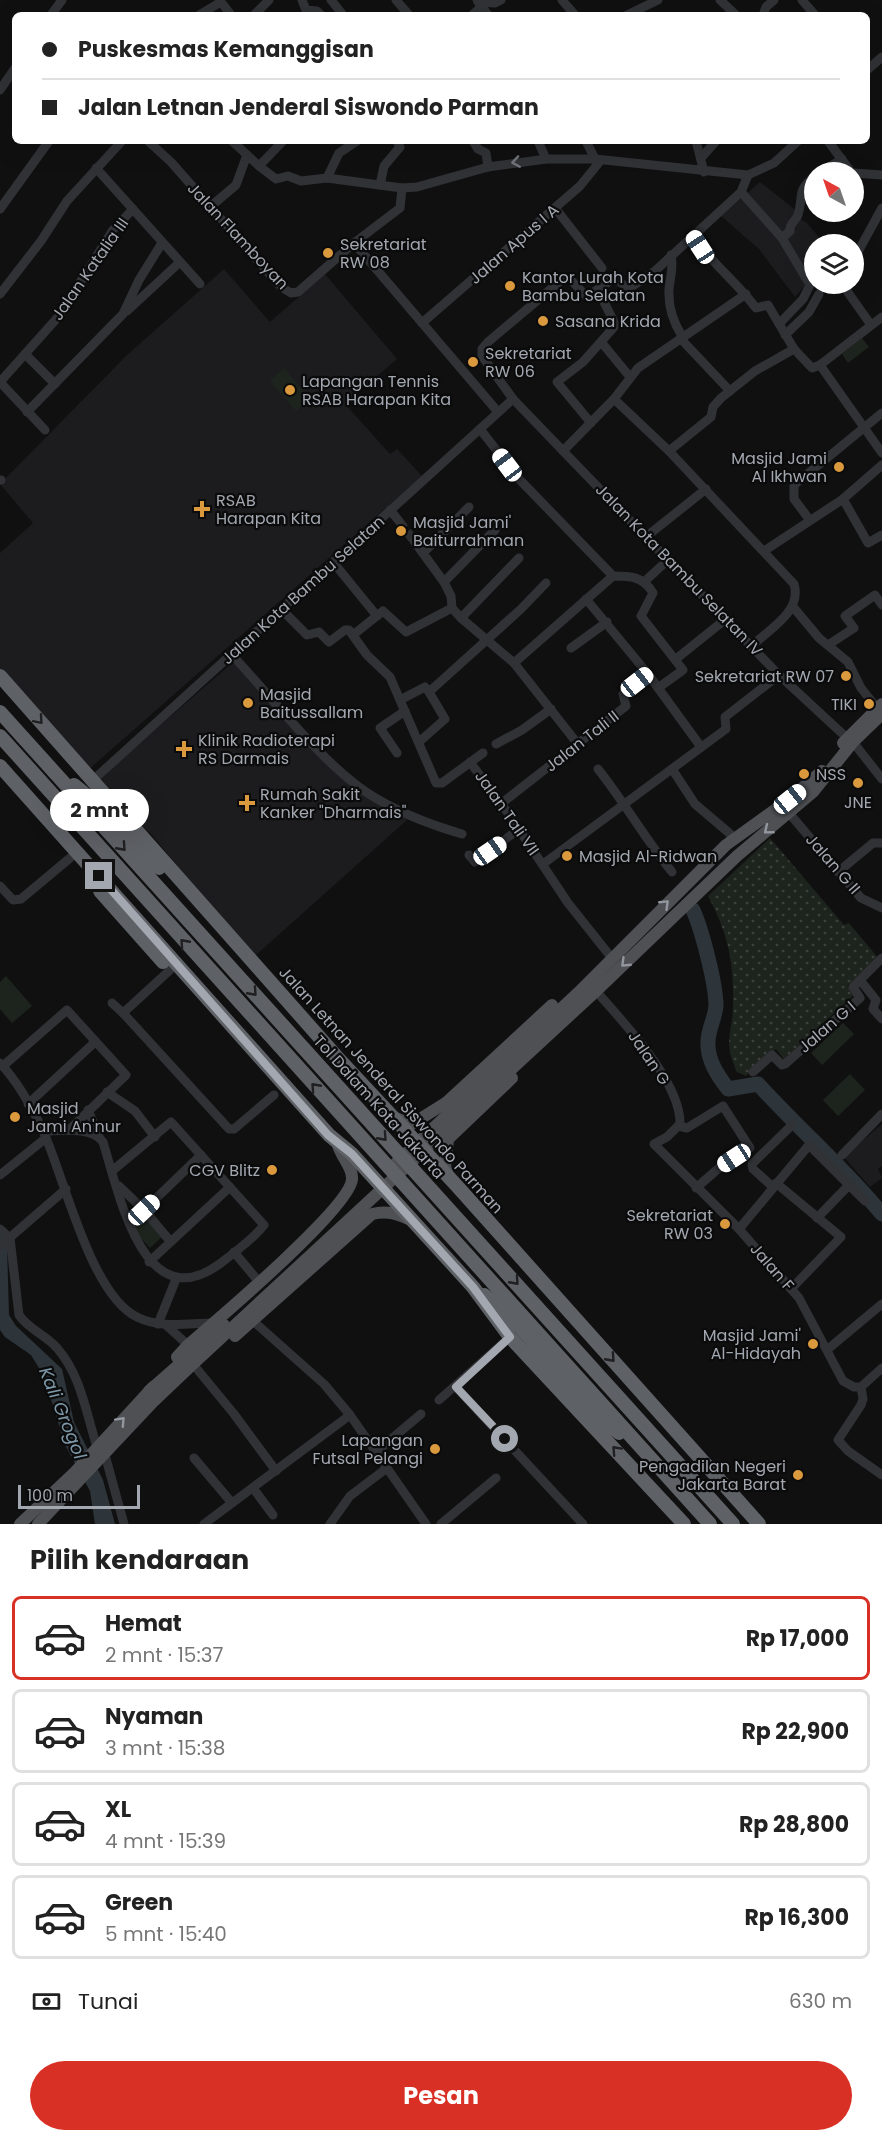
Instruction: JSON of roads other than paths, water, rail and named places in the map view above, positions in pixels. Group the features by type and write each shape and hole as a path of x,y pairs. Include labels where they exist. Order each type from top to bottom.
{"highway":[{"name":"Jalan Letnan Jenderal Siswondo Parman","path":"0,676 163,858 213,918 388,1113 449,1177 759,1524"},
{"name":"Tol Dalam Kota Jakarta","path":"0,712 733,1524"},
{"name":"Tol Dalam Kota Jakarta","path":"0,736 710,1524"},
{"path":"0,766 124,911 338,1145 352,1154 473,1287 510,1337 684,1524"},
{"path":"54,773 102,808 191,900 213,918"},
{"path":"0,778 70,858 124,911 170,970 279,1091 290,1093"},
{"path":"204,965 218,952"},
{"path":"473,1287 501,1309 601,1418 618,1433 634,1440"}],"main road":[{"path":"38,1524 77,1476 151,1397 565,1011 593,974 735,838 814,780 880,709"},
{"path":"426,1117 423,1130 430,1141 443,1144 737,856 820,785 850,740"},
{"path":"388,1113 408,1124 426,1117 447,1102 578,982 593,974"},
{"path":"565,1011 596,996"},
{"path":"448,1139 445,1167 449,1177"},
{"path":"191,1359 214,1323 259,1282 349,1191 352,1179 351,1170 338,1145"},
{"path":"335,1207 349,1209 354,1214 357,1226"},
{"path":"151,1397 191,1359 252,1320 372,1214 382,1211 395,1213 412,1221"},
{"path":"20,1524 77,1476"}],"street":[{"path":"257,12 269,0"},
{"path":"302,0 306,10 317,12"},
{"path":"331,0 341,12"},
{"path":"396,0 406,12"},
{"path":"479,3 495,3 501,0"},
{"path":"562,0 572,12"},
{"path":"636,12 658,0"},
{"path":"720,0 733,12"},
{"path":"764,12 774,0"},
{"path":"802,0 812,12"},
{"path":"204,12 221,2 229,12"},
{"path":"879,60 882,71"},
{"path":"0,90 12,72"},
{"path":"0,209 47,144"},
{"path":"0,294 41,241 67,201 119,144"},
{"name":"Jalan Flamboyan","path":"151,144 281,287 291,293 298,292 354,243 400,208 402,188"},
{"path":"235,144 276,179 287,176 301,181 327,178 402,188 417,187 488,167 546,159 598,160 748,175 774,163 791,144"},
{"path":"259,166 280,144"},
{"path":"327,178 339,153 352,144"},
{"path":"380,185 384,166 400,146 399,144"},
{"path":"475,144 478,149 486,153 488,167"},
{"path":"539,144 546,159"},
{"path":"588,144 598,160"},
{"path":"697,144 704,172"},
{"path":"700,158 713,144"},
{"path":"830,144 844,162"},
{"path":"210,207 236,185 247,155"},
{"path":"837,162 842,159"},
{"name":"Jalan Apus I A","path":"422,322 580,186 598,160"},
{"name":"Jalan Katalia III","path":"96,168 200,284"},
{"path":"864,174 882,176"},
{"path":"591,423 556,382 602,343 614,327 614,322 598,290 611,280 619,281 628,289 633,287 741,192 748,175"},
{"path":"782,238 790,231 790,224 798,215 804,186"},
{"path":"741,192 782,238 804,272"},
{"path":"555,208 602,268"},
{"path":"864,241 882,208"},
{"name":"Jalan Katalia III","path":"0,382 59,315 113,230 132,209"},
{"path":"693,236 708,259 732,278 757,308 768,305 794,349 810,366 820,365 882,317"},
{"path":"123,314 139,280 162,243"},
{"path":"354,243 498,412"},
{"path":"671,255 674,272 669,290 672,316 681,337 730,391"},
{"path":"27,412 123,314 180,262"},
{"name":"Jalan Kota Bambu Selatan IV","path":"598,290 587,297 570,279 564,278 482,349 482,356 513,399 780,675 850,740 882,779"},
{"path":"564,451 614,399 630,377 653,356 746,294"},
{"path":"779,324 806,294"},
{"path":"785,335 809,312 819,294"},
{"path":"849,294 871,325"},
{"path":"602,343 630,377"},
{"path":"669,451 711,417 716,403 730,391 755,371 794,349"},
{"path":"25,354 55,384"},
{"path":"820,365 866,427 868,436 882,453"},
{"path":"0,382 45,430"},
{"name":"Jalan Kota Bambu Selatan","path":"92,781 513,399"},
{"path":"614,399 706,489 794,584 797,593 794,608 753,645"},
{"path":"809,519 794,499 794,485 882,413"},
{"path":"480,429 519,479 613,576"},
{"path":"764,551 809,519 843,499 882,465"},
{"path":"647,536 706,489"},
{"path":"843,499 869,543 882,535"},
{"path":"423,553 469,507"},
{"path":"390,510 399,521"},
{"path":"444,582 495,530"},
{"path":"414,541 444,582 451,596 452,608 460,618 515,662 577,743"},
{"path":"460,618 519,558"},
{"path":"644,582 669,560"},
{"path":"333,562 377,616"},
{"path":"515,662 613,576 633,576 644,582 653,593 641,616 683,670 658,688"},
{"path":"429,692 546,583"},
{"path":"828,645 854,628 845,616 875,595 882,605"},
{"path":"586,599 648,674 701,747"},
{"path":"353,635 384,612 400,629 406,632 452,608"},
{"path":"794,608 828,645 848,662 861,688 880,709"},
{"path":"281,609 308,635 319,632 329,642 345,630 353,635 367,655 390,677 438,784 483,753"},
{"path":"676,659 727,618"},
{"path":"571,648 607,622"},
{"path":"231,654 328,759 365,791 419,820 462,834"},
{"name":"Jalan Tali II","path":"501,803 626,706 623,694 648,674"},
{"path":"543,864 624,802 726,729 725,717 780,675"},
{"path":"400,700 425,687 445,719 419,742"},
{"path":"496,744 518,734 551,709"},
{"path":"397,753 380,728 405,711"},
{"name":"Jalan Tali VII","path":"470,762 501,803 568,903 610,957"},
{"path":"598,769 624,802 647,842 672,872"},
{"path":"672,769 695,804 735,838"},
{"name":"Jalan G II","path":"789,813 861,898 882,908"},
{"path":"469,855 474,862 519,829"},
{"path":"838,872 873,843 882,843"},
{"path":"0,885 13,900 21,899 70,858"},
{"name":"Jalan G I","path":"753,1072 772,1055 782,1065 785,1064 860,998 852,987 882,958"},
{"path":"123,1013 170,970"},
{"path":"860,980 876,1000 873,1009 882,1019"},
{"name":"Jalan G","path":"596,996 627,1026 663,1075 677,1109 680,1124 678,1126"},
{"path":"112,1003 229,1129 234,1129 274,1095"},
{"path":"69,1130 126,1075 67,1010 1,1065 28,1104 44,1134 96,1268 109,1291 128,1311 162,1324 214,1323"},
{"path":"28,1104 95,1042"},
{"path":"107,1092 135,1112 154,1137"},
{"path":"678,1126 687,1128 723,1106 750,1148 719,1168 696,1188"},
{"path":"88,1110 138,1241 149,1262 159,1271 176,1279 202,1275 214,1269 264,1225 171,1122 112,1171"},
{"path":"842,1155 882,1114"},
{"path":"791,1289 841,1238 753,1169 752,1164 792,1125"},
{"name":"Jalan F","path":"678,1126 667,1137 654,1144 739,1229 791,1289 828,1349 843,1381 854,1387 861,1387"},
{"path":"0,1175 44,1134 69,1130 99,1136"},
{"path":"739,1229 809,1145 865,1201"},
{"path":"144,1210 201,1155"},
{"path":"117,1184 144,1210 170,1241"},
{"path":"817,1218 850,1184"},
{"path":"149,1262 230,1187"},
{"path":"6,1242 66,1189"},
{"path":"0,1229 6,1242 19,1315 23,1322 51,1342 70,1365 78,1382 99,1453 124,1524"},
{"path":"234,1252 259,1282"},
{"path":"162,1324 176,1279"},
{"path":"828,1349 882,1304"},
{"path":"252,1320 315,1374 350,1415 426,1524"},
{"path":"162,1324 276,1471"},
{"path":"439,1400 510,1337"},
{"path":"882,1368 861,1387 864,1399 838,1440 848,1451 882,1475"},
{"path":"456,1387 584,1524"},
{"path":"376,1452 421,1414"},
{"path":"209,1522 350,1415"},
{"path":"194,1458 232,1503"},
{"path":"330,1524 350,1496 387,1468"},
{"path":"441,1524 496,1478"},
{"path":"253,1488 273,1515"}],"water":[{"name":"Kali Grogol","path":"0,1231 7,1245 9,1315 16,1326 62,1369 74,1422 103,1480 115,1524 95,1524 90,1491 65,1445 44,1376 31,1355 5,1337 0,1330"}],"waterway":[{"path":"693,910 714,985 716,1006 709,1033 708,1049 717,1073 728,1089 758,1084 882,1214"}],"tunnel":[{"path":"399,521 414,541"}],"place":[{"name":"Sekretariat RW 08","path":"328,253"},
{"name":"Kantor Lurah Kota Bambu Selatan","path":"510,286"},
{"name":"Sasana Krida","path":"543,321"},
{"name":"Sekretariat RW 06","path":"473,362"},
{"name":"Lapangan Tennis RSAB Harapan Kita","path":"290,390"},
{"name":"Masjid Jami Al Ikhwan","path":"839,467"},
{"name":"RSAB Harapan Kita","path":"202,509"},
{"name":"Masjid Jami' Baiturrahman","path":"401,531"},
{"name":"Sekretariat RW 07","path":"846,676"},
{"name":"Masjid Baitussallam","path":"248,703"},
{"name":"TIKI","path":"869,704"},
{"name":"Klinik Radioterapi RS Darmais","path":"184,749"},
{"name":"NSS","path":"804,774"},
{"name":"JNE","path":"858,783"},
{"name":"Rumah Sakit Kanker \"Dharmais\"","path":"247,803"},
{"name":"Masjid Al-Ridwan","path":"567,856"},
{"name":"Masjid Jami An'nur","path":"15,1117"},
{"name":"CGV Blitz","path":"272,1170"},
{"name":"Sekretariat RW 03","path":"725,1224"},
{"name":"Masjid Jami' Al-Hidayah","path":"813,1344"},
{"name":"Lapangan Futsal Pelangi","path":"435,1449"},
{"name":"Pengadilan Negeri Jakarta Barat","path":"798,1475"}]}
